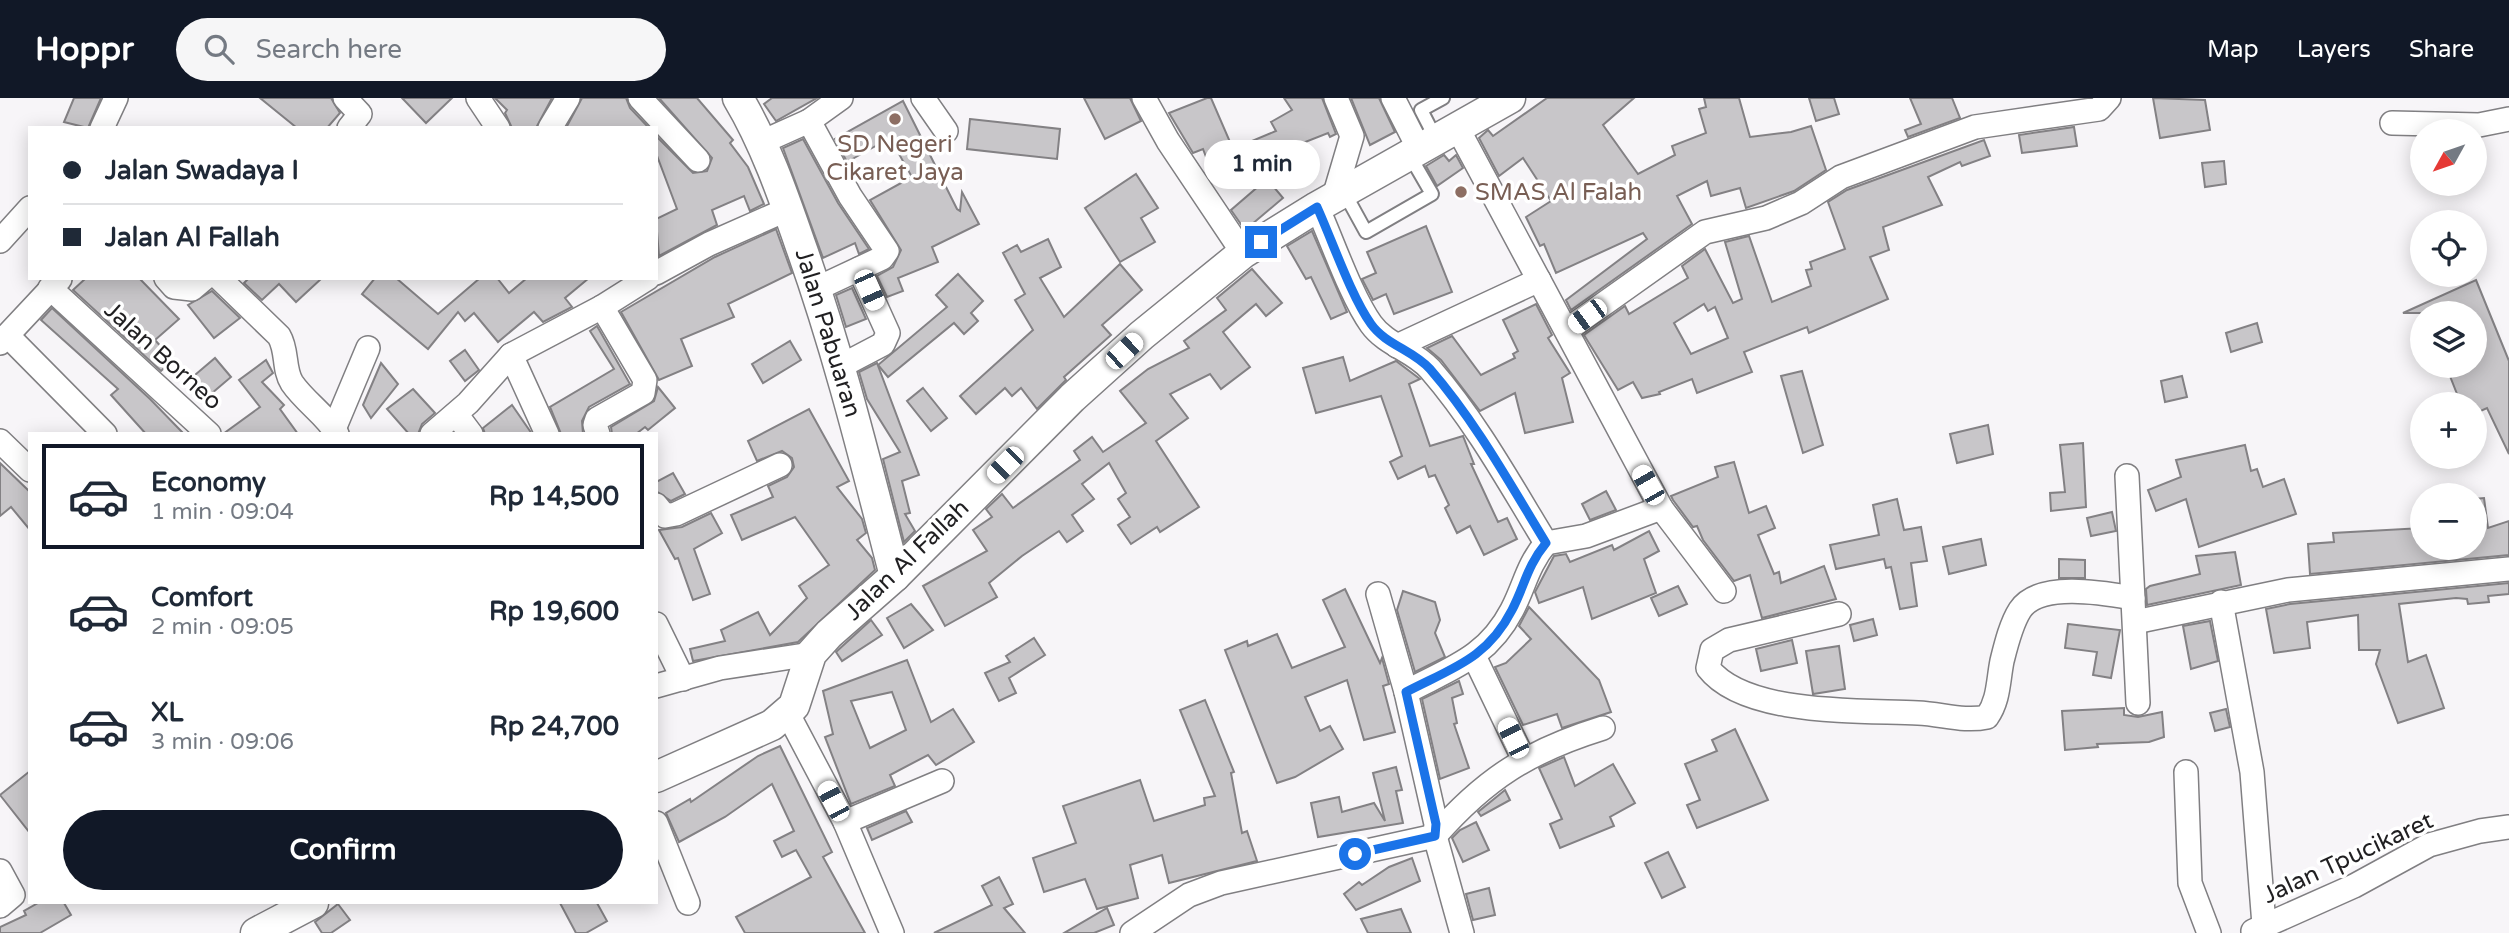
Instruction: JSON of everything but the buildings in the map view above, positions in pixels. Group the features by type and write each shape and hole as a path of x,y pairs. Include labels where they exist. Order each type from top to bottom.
{"street":[{"path":"103,126 116,98"},
{"path":"345,98 360,114 351,126"},
{"path":"478,98 497,126"},
{"path":"551,126 568,98"},
{"path":"640,98 698,160"},
{"name":"Jalan Pabuaran","path":"738,98 788,209 816,289 841,366 895,576"},
{"path":"760,143 809,121 841,98"},
{"path":"923,98 946,131"},
{"path":"1144,98 1168,141 1243,253"},
{"path":"1336,98 1352,136 1332,199 1367,317 1385,339 1420,358 1443,384 1474,426 1546,543"},
{"path":"1393,98 1539,280 1608,414 1661,509 1724,591"},
{"path":"1567,330 1705,232 1766,218 1801,203 1841,177 1975,127 2099,108 2109,98"},
{"name":"Jalan Al Fallah","path":"658,776 772,724 829,634 895,576 1072,398 1142,335 1243,253 1431,144 1492,103"},
{"path":"2392,123 2479,125 2509,119"},
{"path":"809,121 850,195 886,247 884,257 816,289"},
{"path":"658,273 709,244 788,209"},
{"path":"0,241 28,210"},
{"path":"841,366 883,344 888,333 859,269"},
{"path":"168,280 174,287 192,289 203,280"},
{"path":"221,280 279,336 286,346 287,372 293,384 335,432 368,348"},
{"path":"434,432 456,414 510,355 602,307 645,280"},
{"path":"1397,346 1539,280"},
{"path":"56,283 4,340 103,432"},
{"name":"Jalan Borneo","path":"56,283 207,432"},
{"path":"597,432 594,425 597,418 643,393 646,384 602,307"},
{"path":"510,355 546,432"},
{"path":"456,414 470,432"},
{"path":"0,441 28,468"},
{"path":"658,507 665,516 676,514 780,465"},
{"path":"2127,476 2138,703"},
{"path":"1406,692 1488,646 1500,632 1514,607 1531,562 1546,543 1586,536 1661,509"},
{"path":"2135,622 2221,602 2302,588 2509,569"},
{"path":"1839,614 1729,640 1712,650 1707,668 1718,681 1741,693 1790,703 1847,711 1921,713 1973,720 1987,717 1996,705 2002,662 2013,625 2029,601 2041,595 2074,592 2133,598"},
{"path":"1378,594 1406,692 1436,824 1435,836 1462,933"},
{"path":"2221,602 2252,772 2257,929"},
{"path":"658,628 683,679"},
{"path":"1474,656 1523,758"},
{"path":"658,685 720,668 801,682 845,822 892,933"},
{"path":"1144,929 1189,895 1221,884 1435,836 1465,803 1523,758 1603,728"},
{"path":"2186,772 2190,883 2209,933"},
{"path":"845,822 942,781"},
{"name":"Jalan Tpucikaret","path":"2257,929 2354,886 2430,845 2480,831 2509,827"},
{"path":"658,828 688,903"},
{"path":"0,871 13,895 0,906"},
{"path":"256,933 311,904"}],"lane":[{"path":"1332,199 1366,232 1432,194 1431,144 1421,110 1443,98"}],"place":[{"name":"SD Negeri Cikaret Jaya","path":"895,119"},
{"name":"SMAS Al Falah","path":"1461,192"}],"route":[{"path":"1261,242 1317,207 1372,326 1389,341 1420,358 1443,384 1474,426 1546,543 1531,562 1514,607 1500,632 1488,646 1406,692 1436,824 1435,836 1355,854"}]}
